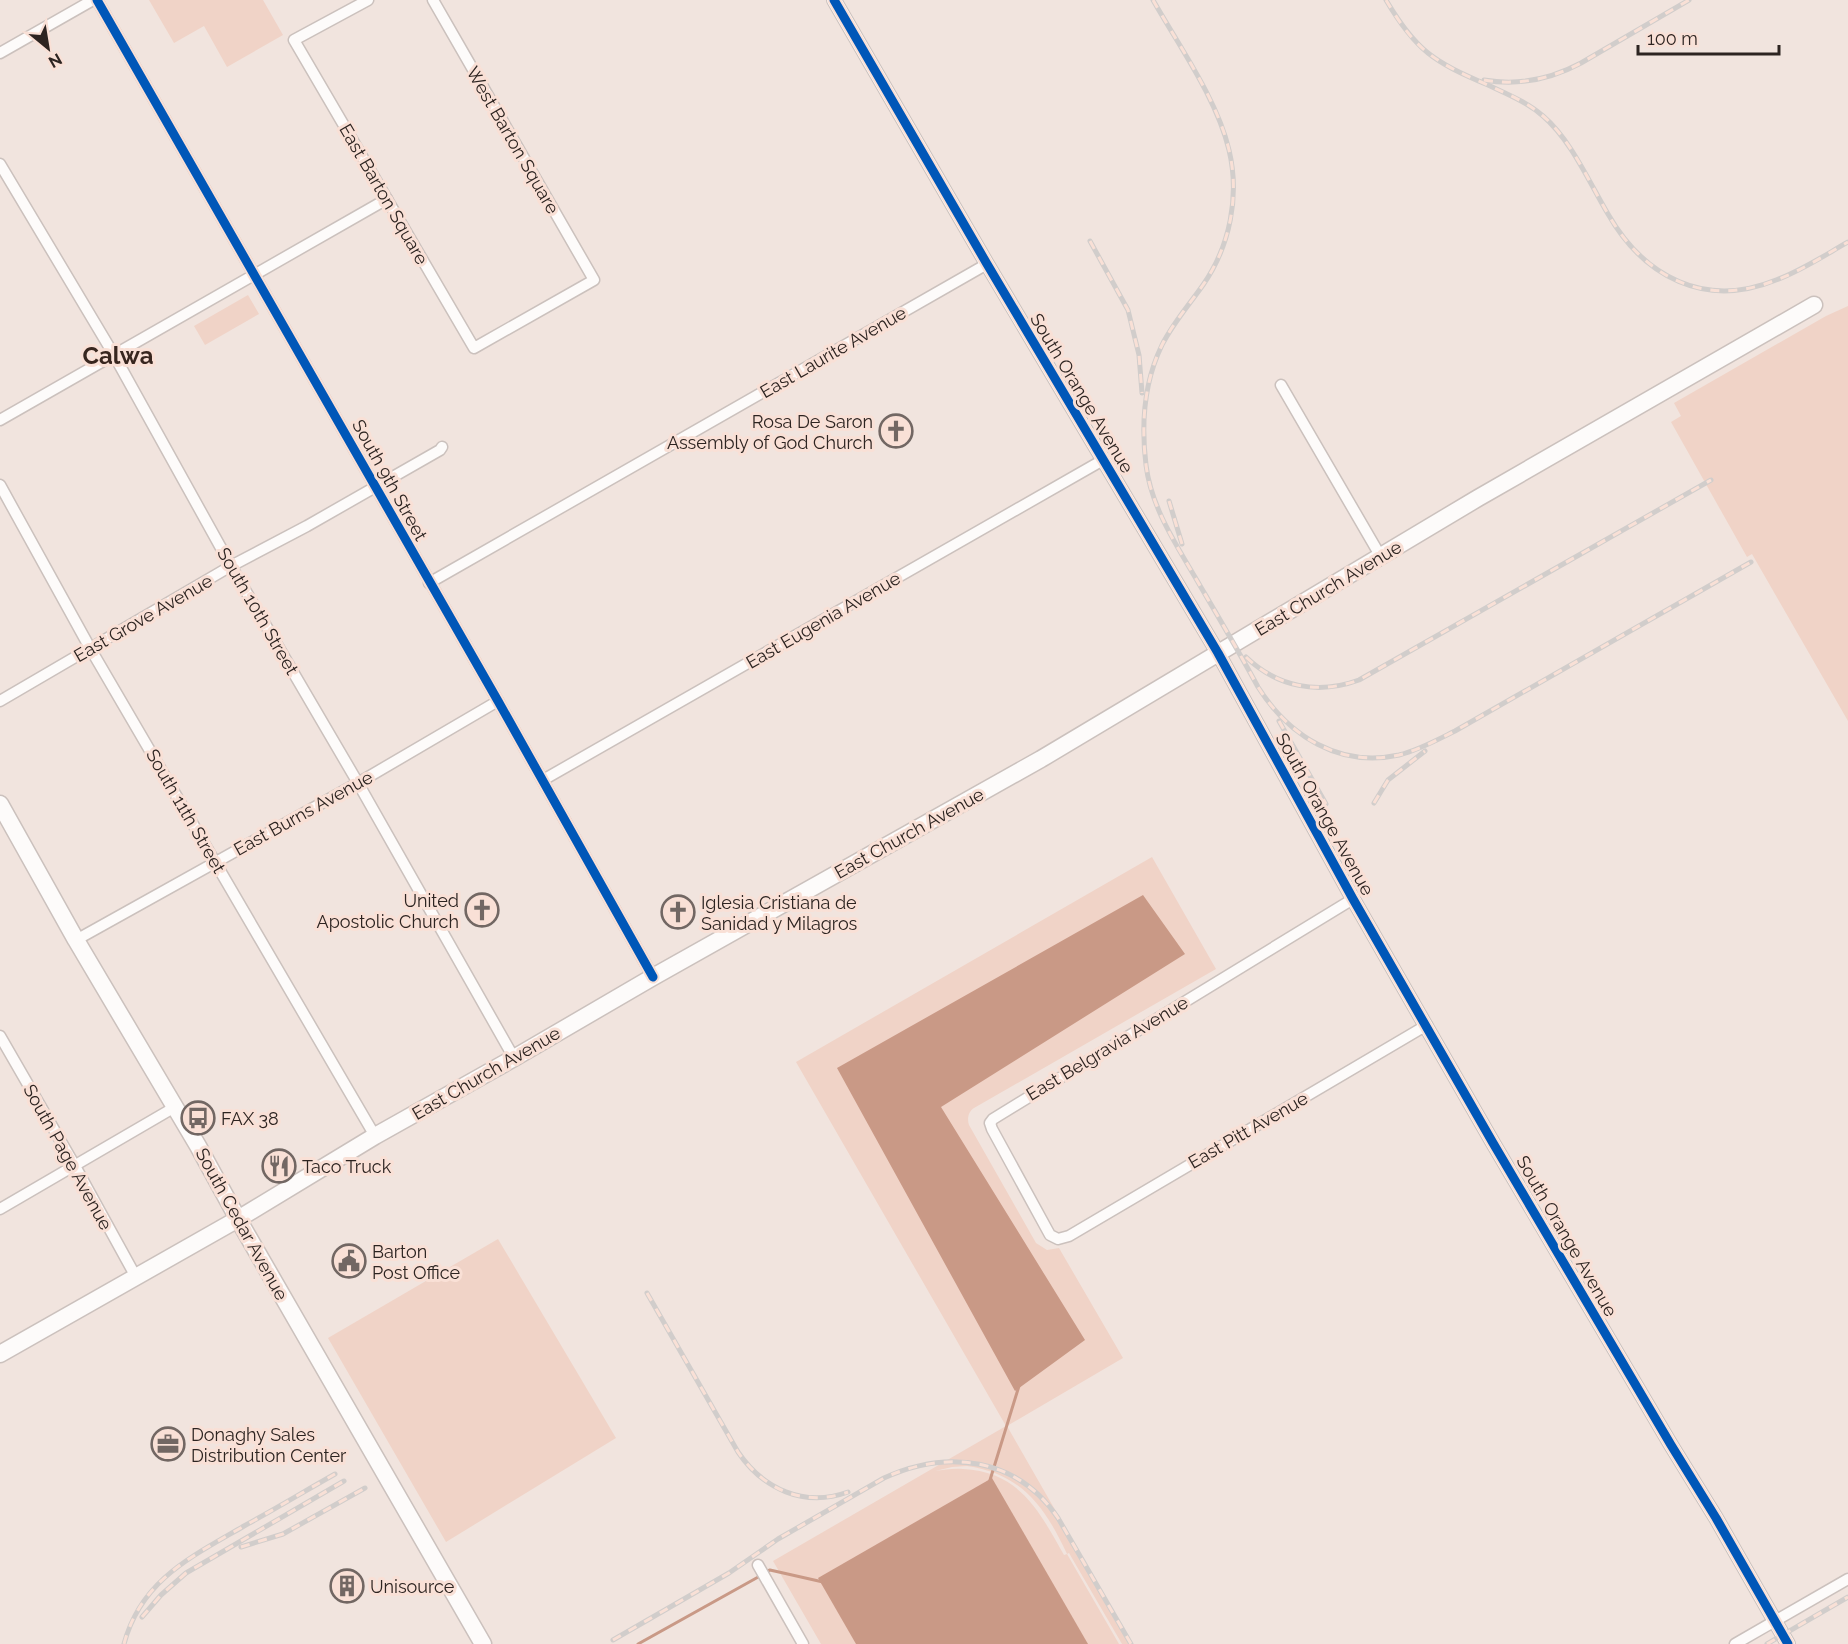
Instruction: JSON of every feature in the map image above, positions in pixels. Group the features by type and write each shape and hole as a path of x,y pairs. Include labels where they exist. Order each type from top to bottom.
{"main road":[{"name":"East Church Avenue","path":"0,1354 238,1219 375,1136 514,1058 652,976 1039,760 1478,498 1814,305"},
{"name":"South Cedar Avenue","path":"0,804 76,940 175,1107 483,1644"}],"street":[{"path":"0,53 95,0"},
{"name":"South 9th Street","path":"95,0 376,486 429,584 543,780 652,976"},
{"path":"356,3 368,0"},
{"name":"West Barton Square","path":"433,0 594,280 474,348"},
{"name":"South Orange Avenue","path":"834,0 987,264 1218,653 1353,899 1788,1644"},
{"name":"East Barton Square","path":"356,3 294,40 474,348"},
{"name":"South 10th Street","path":"0,164 114,355 231,566 358,783 514,1058"},
{"path":"0,420 387,199"},
{"name":"East Laurite Avenue","path":"429,584 987,264"},
{"path":"1281,385 1381,557"},
{"name":"East Grove Avenue","path":"0,701 231,566 307,526 442,447"},
{"name":"East Eugenia Avenue","path":"543,780 1103,460"},
{"name":"South 11th Street","path":"0,485 90,648 375,1136"},
{"name":"East Burns Avenue","path":"76,940 358,783 498,701"},
{"name":"East Belgravia Avenue","path":"1069,1236 1058,1239 1050,1235 992,1129 990,1123 993,1119 1353,899"},
{"name":"East Pitt Avenue","path":"1069,1236 1427,1025"},
{"name":"South Page Avenue","path":"0,1036 136,1277"},
{"path":"0,1209 175,1107"},
{"path":"758,1565 803,1644"},
{"path":"1735,1644 1848,1579"}],"shaded area":[{"path":"149,0 263,0 283,35 227,67 204,26 174,43"},
{"path":"248,295 259,314 205,345 194,326"},
{"path":"1848,306 1848,721 1752,554 1747,557 1671,422 1681,416 1674,403 1826,316"},
{"path":"1152,857 1216,969 974,1108 968,1118 969,1125 1036,1243 1047,1250 1059,1248 1123,1358 1007,1426 1132,1644 1122,1644 1069,1553 1067,1554 1119,1644 821,1644 773,1561 1006,1426 796,1062","holes":["967,1466 986,1470 1017,1485 1029,1495 1050,1522 1067,1554 1064,1555 1036,1509 1013,1486 983,1472 959,1469 935,1471"]},
{"path":"1143,895 1185,954 941,1107 1085,1340 1015,1391 837,1068"},
{"path":"498,1239 616,1438 446,1542 328,1338"},
{"path":"992,1478 1088,1644 856,1644 818,1578"}],"waterway":[{"path":"990,1480 1019,1386"},
{"path":"765,1572 770,1570 823,1582"},
{"path":"638,1644 760,1576"}],"railway":[{"path":"1153,0 1207,92 1216,112 1229,150 1233,203 1220,254 1203,285 1166,337 1151,374 1144,419 1146,465 1153,495 1164,523 1258,687 1270,705 1285,720 1300,733 1336,752 1356,757 1377,758 1406,753 1455,731 1751,562"},
{"path":"1386,0 1407,32 1428,53 1454,69 1524,102 1543,116 1571,149 1623,236 1639,255 1658,270 1679,282 1725,291 1750,288 1795,272 1848,242"},
{"path":"1484,80 1497,82 1534,80 1570,69 1689,0"},
{"path":"1090,241 1128,310 1139,355 1142,393"},
{"path":"1246,657 1271,675 1299,685 1328,687 1359,680 1711,480"},
{"path":"1169,501 1182,544"},
{"path":"1279,721 1326,804"},
{"path":"1374,803 1388,780 1425,751"},
{"path":"647,1293 738,1452 748,1465 772,1485 800,1496 816,1498 848,1492"},
{"path":"613,1640 729,1573 778,1539 884,1478 932,1463 956,1462 979,1464 1002,1471 1022,1482 1041,1498 1058,1518 1131,1644"},
{"path":"124,1644 142,1603 170,1573 205,1549 335,1474"},
{"path":"142,1617 161,1595 186,1573 344,1481"},
{"path":"241,1547 283,1534 365,1488"},
{"path":"1767,1644 1848,1597"}],"cycle path":[{"path":"97,0 653,977"},
{"path":"834,0 987,264 1218,653 1353,899 1493,1143 1716,1518 1788,1644"}],"place":[{"name":"Rosa De Saron Assembly of God Church","path":"896,431"},
{"name":"United Apostolic Church","path":"482,910"},
{"name":"Iglesia Cristiana de Sanidad y Milagros","path":"678,912"},
{"name":"FAX 38","path":"198,1118"},
{"name":"Taco Truck","path":"279,1166"},
{"name":"Barton Post Office","path":"349,1261"},
{"name":"Donaghy Sales Distribution Center","path":"168,1444"},
{"name":"Unisource","path":"347,1586"}],"district":[{"name":"Calwa","path":"118,355"}]}
